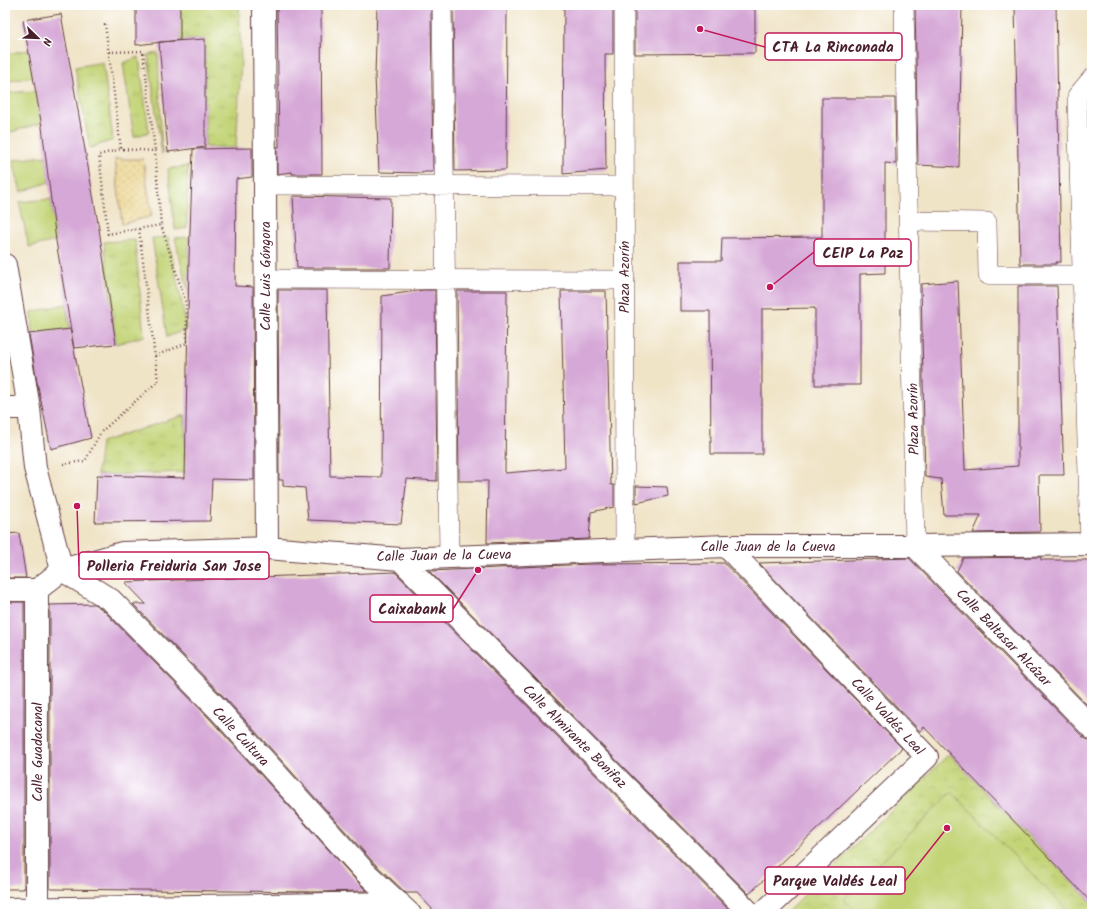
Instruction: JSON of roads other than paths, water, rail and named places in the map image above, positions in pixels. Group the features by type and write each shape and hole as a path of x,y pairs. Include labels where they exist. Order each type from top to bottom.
{"street":[{"name":"Calle Luis Góngora","path":"264,5 267,548"},
{"path":"442,5 449,557"},
{"name":"Plaza Azorín","path":"624,5 625,550"},
{"name":"Plaza Azorín","path":"904,5 916,546"},
{"path":"1091,544 1077,96 1092,78"},
{"path":"265,185 624,186"},
{"path":"908,221 986,222 988,275 1082,275"},
{"path":"5,265 29,408 35,468 62,570 37,590 5,590"},
{"path":"265,279 624,280"},
{"path":"5,408 29,408"},
{"name":"Calle Juan de la Cueva","path":"62,570 122,553 267,548 400,559 726,546 1091,544"},
{"name":"Calle Valdés Leal","path":"726,546 927,757 762,914"},
{"name":"Calle Baltasar Alcázar","path":"916,546 1092,728"},
{"name":"Calle Almirante Bonifaz","path":"400,559 751,914"},
{"name":"Calle Cultura","path":"62,570 111,600 218,709 365,872 404,909"},
{"name":"Calle Guadacanal","path":"37,590 37,912"},
{"path":"5,909 37,912 404,909"}],"place":[{"name":"CTA La Rinconada","path":"700,29"},
{"name":"CEIP La Paz","path":"770,287"},
{"name":"Polleria Freiduria San Jose","path":"77,506"},
{"name":"Caixabank","path":"478,570"},
{"name":"Parque Valdés Leal","path":"947,828"}]}
